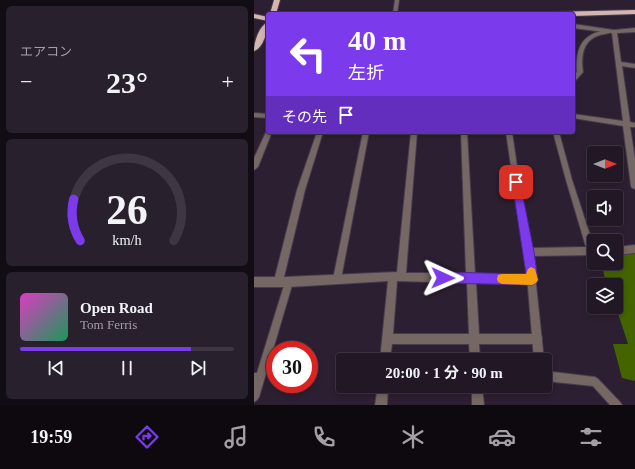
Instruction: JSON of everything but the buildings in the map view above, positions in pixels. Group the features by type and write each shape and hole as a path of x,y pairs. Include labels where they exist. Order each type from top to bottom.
{"highway":[{"path":"274,12 277,0"},
{"path":"575,13 635,12"},
{"path":"254,16 266,19"},
{"path":"255,46 266,27"}],"street":[{"path":"395,12 397,0"},
{"path":"575,26 612,32 635,30"},
{"path":"612,32 619,64 635,186"},
{"path":"619,64 635,66"},
{"path":"254,115 266,116"},
{"path":"575,116 635,125"},
{"path":"254,167 268,134"},
{"path":"278,282 301,190 319,134"},
{"path":"386,353 397,276 414,134"},
{"path":"464,134 475,353"},
{"path":"254,282 289,282 397,276 532,280"},
{"path":"387,339 537,339"},
{"path":"381,405 382,393"},
{"path":"477,393 478,405"}],"lane":[{"path":"575,78 580,72 579,57 586,41 598,32 612,32"},
{"path":"337,279 358,163 365,134"},
{"path":"509,134 518,194 529,252 538,353"},
{"path":"557,134 569,180 587,236"},
{"path":"623,250 635,249"},
{"path":"529,252 587,251"},
{"path":"254,397 257,378 289,282"},
{"path":"552,377 595,382 617,405"}],"green space":[{"path":"635,252 635,381 622,378 613,344 628,344 618,314 623,314 623,278 605,278 603,270 623,270 623,253"}],"slow traffic":[{"path":"502,279 532,280 531,272"}],"route":[{"path":"443,278 532,280 529,252 516,182"}]}
